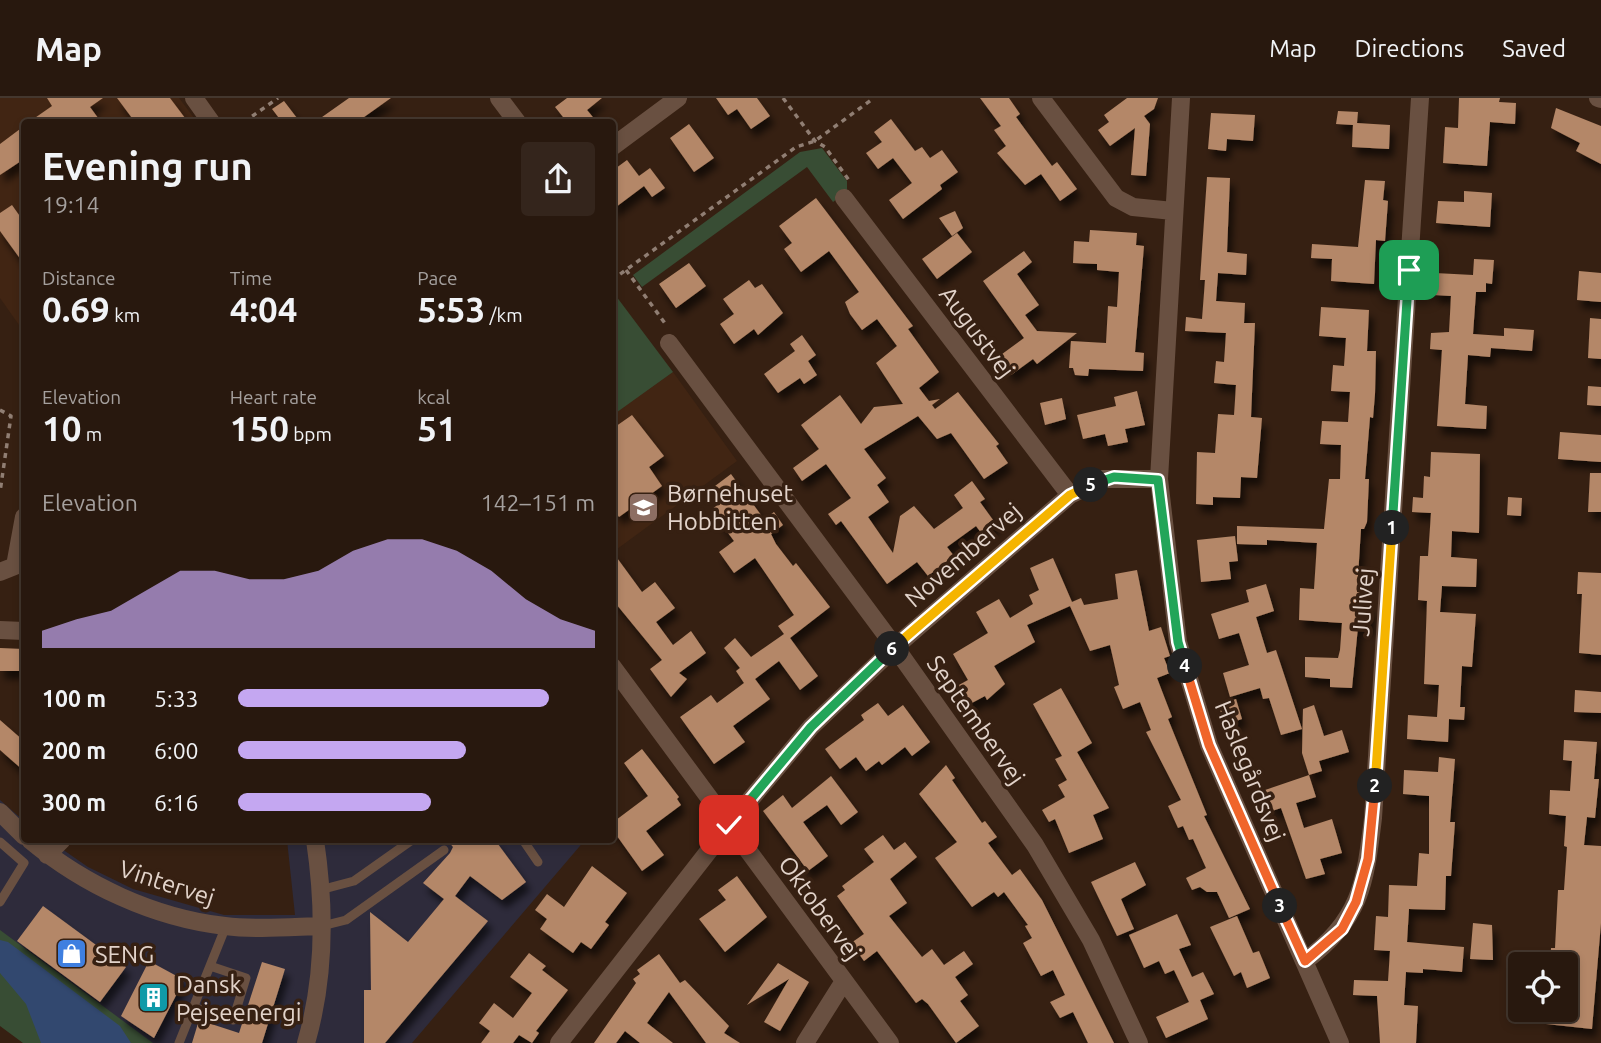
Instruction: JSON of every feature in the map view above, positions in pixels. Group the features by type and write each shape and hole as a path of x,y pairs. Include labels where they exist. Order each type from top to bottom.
{"street":[{"path":"194,98 209,119"},
{"path":"499,98 515,119"},
{"path":"616,144 678,98"},
{"path":"1041,98 1116,198 1133,207 1173,211"},
{"name":"Haslegårdsvej","path":"1181,98 1158,480 1178,642 1209,745 1340,1043"},
{"name":"Julivej","path":"1305,961 1342,929 1356,902 1368,859 1420,98"},
{"name":"Augustvej","path":"844,198 1070,495"},
{"name":"Septembervej","path":"669,343 894,647 1049,869 1091,940 1139,1043"},
{"name":"Novembervej","path":"559,1043 729,825 811,727 894,647 1070,495 1103,479 1158,480"},
{"path":"0,572 15,566 21,533"},
{"path":"0,630 21,631"},
{"name":"Oktobervej","path":"616,671 890,1043"},
{"path":"0,812 21,833"},
{"name":"Vintervej","path":"33,843 47,855 97,885 129,900 192,920 226,926 322,926"},
{"path":"47,855 59,843"},
{"path":"306,1043 316,1008 322,926 315,843"},
{"path":"805,1043 844,981"}],"lane":[{"path":"0,842 24,863 0,902"},
{"path":"320,890 354,881 408,843"},
{"path":"525,843 538,862"},
{"path":"322,926 346,920 444,850"},
{"path":"179,1043 226,926"},
{"path":"193,1007 233,1020 246,978 210,966"}],"path":[{"path":"248,119 278,98"},
{"path":"783,98 815,141 825,146 854,187 844,198"},
{"path":"616,277 796,147 815,141 874,98"},
{"path":"626,270 676,337 669,343"},
{"path":"0,410 11,416 0,492"}],"shaded area":[{"path":"0,98 179,98 195,119 21,119 21,328 0,298"},
{"name":"Børnehuset Hobbitten","path":"673,372 737,461 616,550 616,412"},
{"path":"0,800 21,818 21,843 53,843 88,867 133,889 224,915 295,915 287,843 582,843 412,1043 145,1043 0,935"}],"green space":[{"path":"822,148 847,181 847,191 833,202 807,167 642,287 633,275 800,152"},
{"path":"616,296 673,372 616,413"},
{"path":"0,930 153,1043 23,1043 0,1026"}],"water":[{"path":"0,940 8,942 120,1026 131,1043 41,1043 26,1004 0,973"}],"building":[{"path":"47,98 103,98 90,107 99,119 33,119 52,106"},
{"path":"117,98 170,98 186,119 133,119"},
{"path":"349,98 391,98 361,119 319,119"},
{"path":"567,98 602,98 587,110 594,119 565,119 555,107"},
{"path":"716,98 757,98 770,116 751,129 737,109 728,115"},
{"path":"980,98 1009,98 1020,114 1016,117 1052,166 1057,162 1077,189 1060,201 1041,174 1025,185 997,153 1006,146 994,130 1001,126"},
{"path":"1127,98 1158,98 1154,109 1144,116 1150,124 1146,176 1131,175 1135,128 1110,146 1098,130 1109,122 1104,115"},
{"path":"1459,98 1500,98 1499,102 1516,103 1515,124 1490,122 1487,166 1443,163 1445,127 1458,128"},
{"path":"284,101 298,119 280,119 272,109"},
{"path":"1556,108 1601,126 1601,164 1576,151 1580,143 1551,128"},
{"path":"1338,111 1358,112 1357,123 1390,125 1389,149 1352,147 1353,125 1336,124"},
{"path":"1211,113 1255,115 1253,141 1227,139 1226,151 1208,149"},
{"path":"891,119 915,151 922,147 930,158 942,150 958,172 940,185 942,189 903,219 889,200 912,183 893,158 878,169 866,153 882,142 874,132"},
{"path":"689,124 714,158 694,172 670,138"},
{"path":"21,128 21,161 0,175 0,144"},
{"path":"627,160 639,176 650,168 665,188 652,197 644,186 616,207 616,168"},
{"path":"1207,177 1230,178 1227,252 1247,254 1246,275 1218,273 1216,301 1245,303 1244,323 1255,323 1251,417 1262,418 1257,478 1241,477 1240,498 1213,497 1213,505 1196,504 1197,452 1215,453 1218,414 1234,415 1236,385 1214,383 1216,361 1224,362 1226,333 1185,331 1186,317 1202,319 1205,280 1200,280"},
{"path":"1365,180 1385,181 1383,200 1388,201 1385,241 1376,240 1374,284 1331,281 1332,259 1311,258 1312,244 1358,247"},
{"path":"1464,191 1492,193 1490,227 1436,223 1438,201 1464,202"},
{"path":"816,198 913,326 908,329 939,372 919,388 929,401 940,399 932,405 935,409 958,392 999,444 996,446 1008,463 984,479 951,433 937,439 918,416 864,449 886,478 877,485 889,502 868,517 893,553 900,516 914,506 934,529 963,508 954,495 972,481 985,499 980,502 996,524 982,534 976,526 947,547 954,556 928,576 917,562 887,584 841,521 836,525 828,514 851,498 826,464 802,481 793,468 819,449 801,425 840,395 861,424 874,407 903,404 876,363 897,346 877,319 862,330 850,314 845,302 859,292 829,251 801,272 784,249 792,243 779,226"},
{"path":"12,205 21,218 21,260 0,231 0,213"},
{"path":"955,211 963,228 952,236 939,218"},
{"path":"1090,230 1137,233 1136,245 1144,246 1135,352 1144,353 1143,371 1089,369 1088,376 1075,375 1073,368 1069,368 1071,341 1106,343 1108,306 1117,307 1119,272 1097,270 1097,264 1073,263 1074,241 1089,242"},
{"path":"957,233 972,252 937,279 922,259"},
{"path":"1024,251 1032,262 1017,274 1039,305 1025,315 1037,331 1077,333 1037,364 1033,359 1011,375 998,357 1024,338 983,281"},
{"path":"1474,259 1494,260 1492,284 1486,283 1486,292 1476,292 1473,334 1504,336 1504,328 1534,330 1532,351 1491,348 1490,357 1468,355 1465,404 1487,406 1486,429 1437,426 1442,350 1430,349 1431,333 1449,332 1451,296 1433,295 1435,273 1473,275"},
{"path":"689,263 706,286 676,308 659,284"},
{"path":"1579,271 1601,273 1601,302 1577,300"},
{"path":"749,280 755,288 762,284 783,313 758,335 754,329 734,344 720,324 734,314 723,299"},
{"path":"1321,307 1369,310 1367,351 1376,351 1373,418 1370,417 1365,479 1369,479 1367,522 1364,529 1361,529 1357,592 1360,592 1359,607 1370,607 1369,628 1358,627 1352,688 1330,687 1330,679 1305,677 1305,657 1338,658 1340,650 1342,623 1299,620 1300,588 1314,589 1317,543 1267,540 1267,545 1237,544 1237,526 1324,529 1329,479 1340,479 1341,445 1320,444 1322,421 1348,422 1350,392 1331,391 1333,365 1344,366 1346,338 1319,336"},
{"path":"1590,318 1601,319 1601,359 1588,358"},
{"path":"802,335 816,355 808,361 817,375 804,384 800,378 778,393 764,374 795,351 790,344"},
{"path":"1588,386 1601,387 1601,406 1587,405"},
{"path":"1137,391 1145,425 1125,429 1128,442 1108,446 1105,434 1083,439 1077,415 1116,406 1114,397"},
{"path":"1062,398 1066,419 1045,425 1040,403"},
{"path":"632,415 664,456 649,467 662,486 619,517 616,513 616,426"},
{"path":"1560,432 1601,435 1601,462 1558,459"},
{"path":"1431,452 1480,454 1479,533 1452,531 1451,557 1477,559 1476,587 1442,586 1440,612 1476,614 1472,667 1462,666 1460,707 1465,707 1464,720 1449,719 1448,742 1407,739 1408,715 1437,717 1439,685 1424,684 1427,601 1418,600 1420,556 1428,556 1431,513 1412,512 1413,497 1423,498 1424,476 1430,477"},
{"path":"1590,473 1601,473 1601,512 1588,512"},
{"path":"731,474 764,519 774,512 783,525 771,534 776,544 793,566 796,563 830,607 790,638 818,676 800,690 779,661 755,679 770,699 733,726 745,742 714,764 680,717 711,695 717,703 744,683 736,671 740,668 724,648 735,638 751,657 784,634 778,626 794,615 755,558 734,573 719,552 734,541 711,510 725,499 715,486"},
{"path":"1508,497 1522,498 1521,516 1507,515"},
{"path":"1235,536 1238,561 1229,562 1231,579 1201,582 1197,540"},
{"path":"616,556 642,592 655,582 675,608 656,622 673,645 691,631 706,653 679,673 687,679 671,697 650,669 662,660 616,604"},
{"path":"1053,558 1072,602 1081,598 1084,605 1118,599 1115,574 1137,570 1149,631 1161,627 1170,656 1164,658 1170,673 1157,678 1172,717 1168,719 1207,815 1204,816 1250,909 1229,918 1217,892 1207,892 1200,887 1192,890 1186,878 1206,868 1193,839 1189,840 1183,826 1178,828 1168,806 1181,800 1146,732 1151,730 1140,702 1123,709 1114,687 1119,685 1110,645 1090,651 1070,606 1027,625 1035,642 994,666 1005,684 987,700 985,696 968,705 957,686 968,680 953,654 988,633 976,612 999,599 1010,618 1033,604 1029,595 1039,590 1030,568"},
{"path":"1578,572 1601,573 1601,655 1579,653 1582,594 1577,594"},
{"path":"1266,584 1274,611 1256,617 1267,653 1276,650 1302,729 1281,735 1269,698 1263,699 1260,688 1230,697 1223,673 1249,665 1239,633 1219,639 1211,614 1249,602 1246,590"},
{"path":"0,648 21,649 21,671 0,671"},
{"path":"1061,688 1092,743 1077,752 1109,808 1093,815 1103,839 1069,853 1055,819 1049,822 1042,810 1065,797 1058,785 1067,780 1055,759 1062,756 1033,704"},
{"path":"1575,690 1601,692 1601,713 1574,712"},
{"path":"1236,699 1242,719 1224,725 1219,705"},
{"path":"878,703 888,716 903,705 930,742 912,756 905,747 882,765 879,761 866,771 856,757 840,769 825,749 864,720 861,715"},
{"path":"1314,705 1324,736 1342,730 1349,752 1319,761 1322,771 1309,775 1302,753 1303,709"},
{"path":"0,720 21,738 21,768 0,750"},
{"path":"1564,740 1597,742 1594,779 1599,779 1595,818 1587,817 1584,845 1601,846 1601,923 1592,1029 1546,1024 1578,1022 1578,952 1551,952 1551,948 1555,948 1558,890 1564,890 1567,847 1564,846 1566,816 1549,814 1550,790 1570,791 1572,761 1563,760"},
{"path":"642,749 679,797 677,799 681,805 646,831 664,855 642,871 616,835 616,820 648,796 624,763"},
{"path":"1439,757 1455,759 1450,822 1455,822 1451,876 1446,876 1445,910 1409,909 1407,942 1464,947 1462,972 1423,969 1423,973 1406,972 1404,1005 1418,1006 1416,1043 1380,1043 1377,996 1353,995 1354,980 1388,981 1390,951 1374,950 1376,916 1388,917 1389,885 1417,886 1419,853 1429,854 1429,796 1403,794 1404,770 1438,772"},
{"path":"946,765 955,778 952,780 982,823 985,821 997,837 988,843 1012,875 1020,869 1042,900 1114,1043 1088,1043 1073,1012 1060,1018 1050,1002 1065,995 1053,970 1041,976 1023,943 1032,938 1025,926 1028,925 1004,892 998,897 994,892 972,907 935,858 957,842 919,794"},
{"path":"1309,775 1316,797 1296,803 1304,828 1332,819 1342,853 1320,859 1325,874 1306,879 1281,808 1272,811 1265,790"},
{"path":"831,776 858,812 841,825 827,805 803,822 828,856 808,871 763,811 783,795 792,808"},
{"path":"883,835 894,850 905,842 917,857 890,879 907,903 889,916 922,957 932,949 944,965 964,951 973,964 955,977 968,995 960,1001 979,1026 956,1043 928,1004 922,999 916,1003 877,951 864,961 851,943 864,934 837,896 845,890 842,886 874,862 864,849"},
{"path":"450,843 497,843 526,882 502,900 470,876 455,896 488,921 385,1043 364,1043 364,990 371,990 370,912 408,942 444,899 423,883 453,847"},
{"path":"1135,862 1146,885 1121,899 1134,929 1117,936 1091,882"},
{"path":"592,866 627,893 605,922 609,925 591,949 581,942 573,953 540,929 547,919 535,910 547,894 564,907"},
{"path":"737,876 767,917 725,952 699,919 726,900 718,890"},
{"name":"SENG","path":"43,906 126,967 100,1002 17,941"},
{"path":"1177,914 1191,945 1179,949 1192,977 1203,972 1214,994 1200,1000 1208,1019 1166,1038 1156,1017 1189,1002 1174,970 1165,974 1159,961 1144,968 1129,935"},
{"path":"1237,916 1253,953 1259,951 1270,978 1247,988 1241,972 1234,976 1210,927"},
{"path":"1473,923 1492,925 1493,960 1470,959"},
{"path":"529,953 546,966 542,970 568,990 536,1031 539,1033 532,1043 519,1035 513,1043 481,1043 490,1031 479,1023 494,1003 513,1018 532,993 510,977"},
{"path":"659,954 680,983 685,980 729,1026 724,1033 740,1043 706,1043 669,992 647,1023 673,1043 640,1043 625,1031 616,1043 594,1043 636,983 633,979 640,974 637,970"},
{"name":"Dansk Pejseenergi","path":"149,961 184,980 154,1038 121,1016"},
{"path":"262,962 285,969 262,1043 192,1043 199,1020 239,1033"},
{"path":"778,963 809,982 780,1031 764,1022 789,979 747,1005"}],"place":[{"name":"Børnehuset Hobbitten","path":"644,507"},
{"name":"SENG","path":"72,954"},
{"name":"Dansk Pejseenergi","path":"153,998"}],"route":[{"path":"729,825 811,727 894,647 1070,495 1103,479 1114,477 1158,480 1178,642 1209,745 1305,961 1320,950 1342,929 1350,914 1365,874 1371,837 1409,270"}]}
